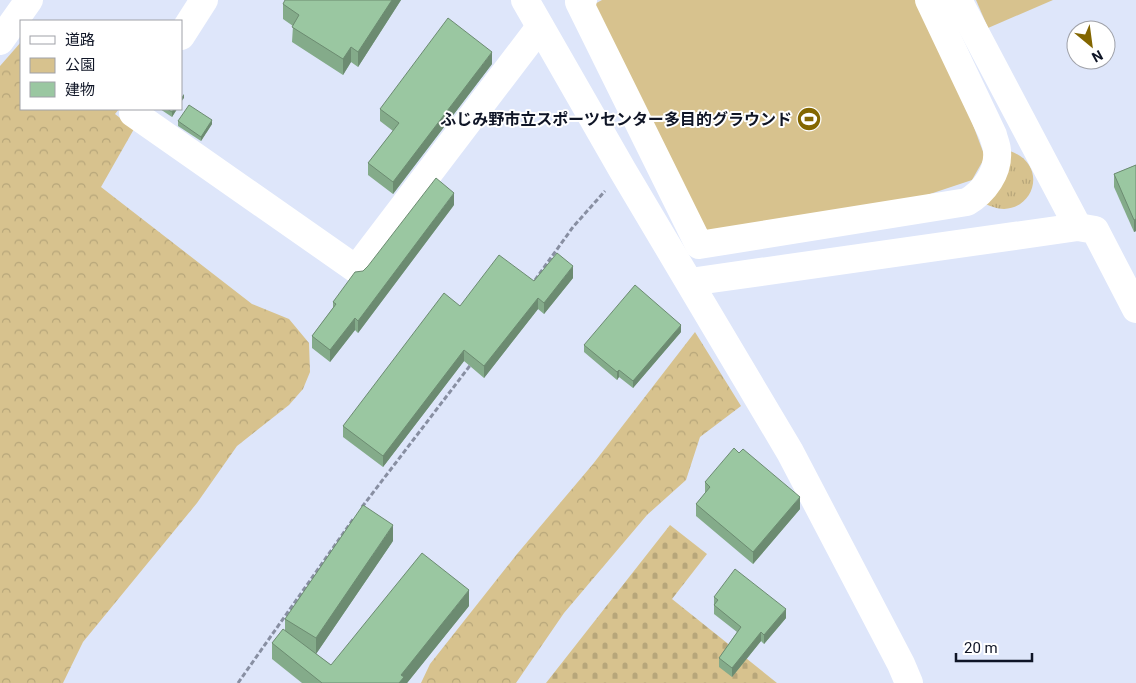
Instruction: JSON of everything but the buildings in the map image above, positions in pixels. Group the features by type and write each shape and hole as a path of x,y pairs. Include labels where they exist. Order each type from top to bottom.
{"street":[{"path":"0,42 29,0"},
{"path":"182,34 204,0"},
{"path":"525,0 623,171 790,452 901,664 909,683"},
{"path":"583,0 579,2 699,245 967,202 977,196 988,184 995,167 998,152 993,135 930,0"},
{"path":"958,0 1078,227"},
{"path":"134,110 133,112 356,269 540,27"},
{"path":"574,86 610,65"},
{"path":"690,282 1078,227 1095,230 1136,309"}],"path":[{"path":"535,280 573,227 623,171"},
{"path":"238,683 339,538 475,358"}],"green space":[{"name":"ふじみ野市⽴スポーツセンター多⽬的グラウンド","path":"602,0 920,0 957,82 985,157 972,180 912,200 706,236 589,7"},
{"path":"976,0 1053,0 988,28"},
{"path":"20,43 20,110 118,110 115,114 134,129 101,187 252,304 289,319 309,343 310,372 303,389 289,405 237,446 197,503 83,642 63,683 0,683 0,66"},
{"path":"1010,151 1022,157 1029,165 1033,175 1033,184 1030,194 1024,201 1015,207 1001,209 985,204"},
{"path":"695,332 741,406 700,437 686,480 647,515 564,613 516,683 421,683 430,664 517,554 593,464"},
{"path":"670,525 707,554 672,599 777,683 546,683"}],"place":[{"name":"ふじみ野市⽴スポーツセンター多⽬的グラウンド","path":"809,119"}]}
